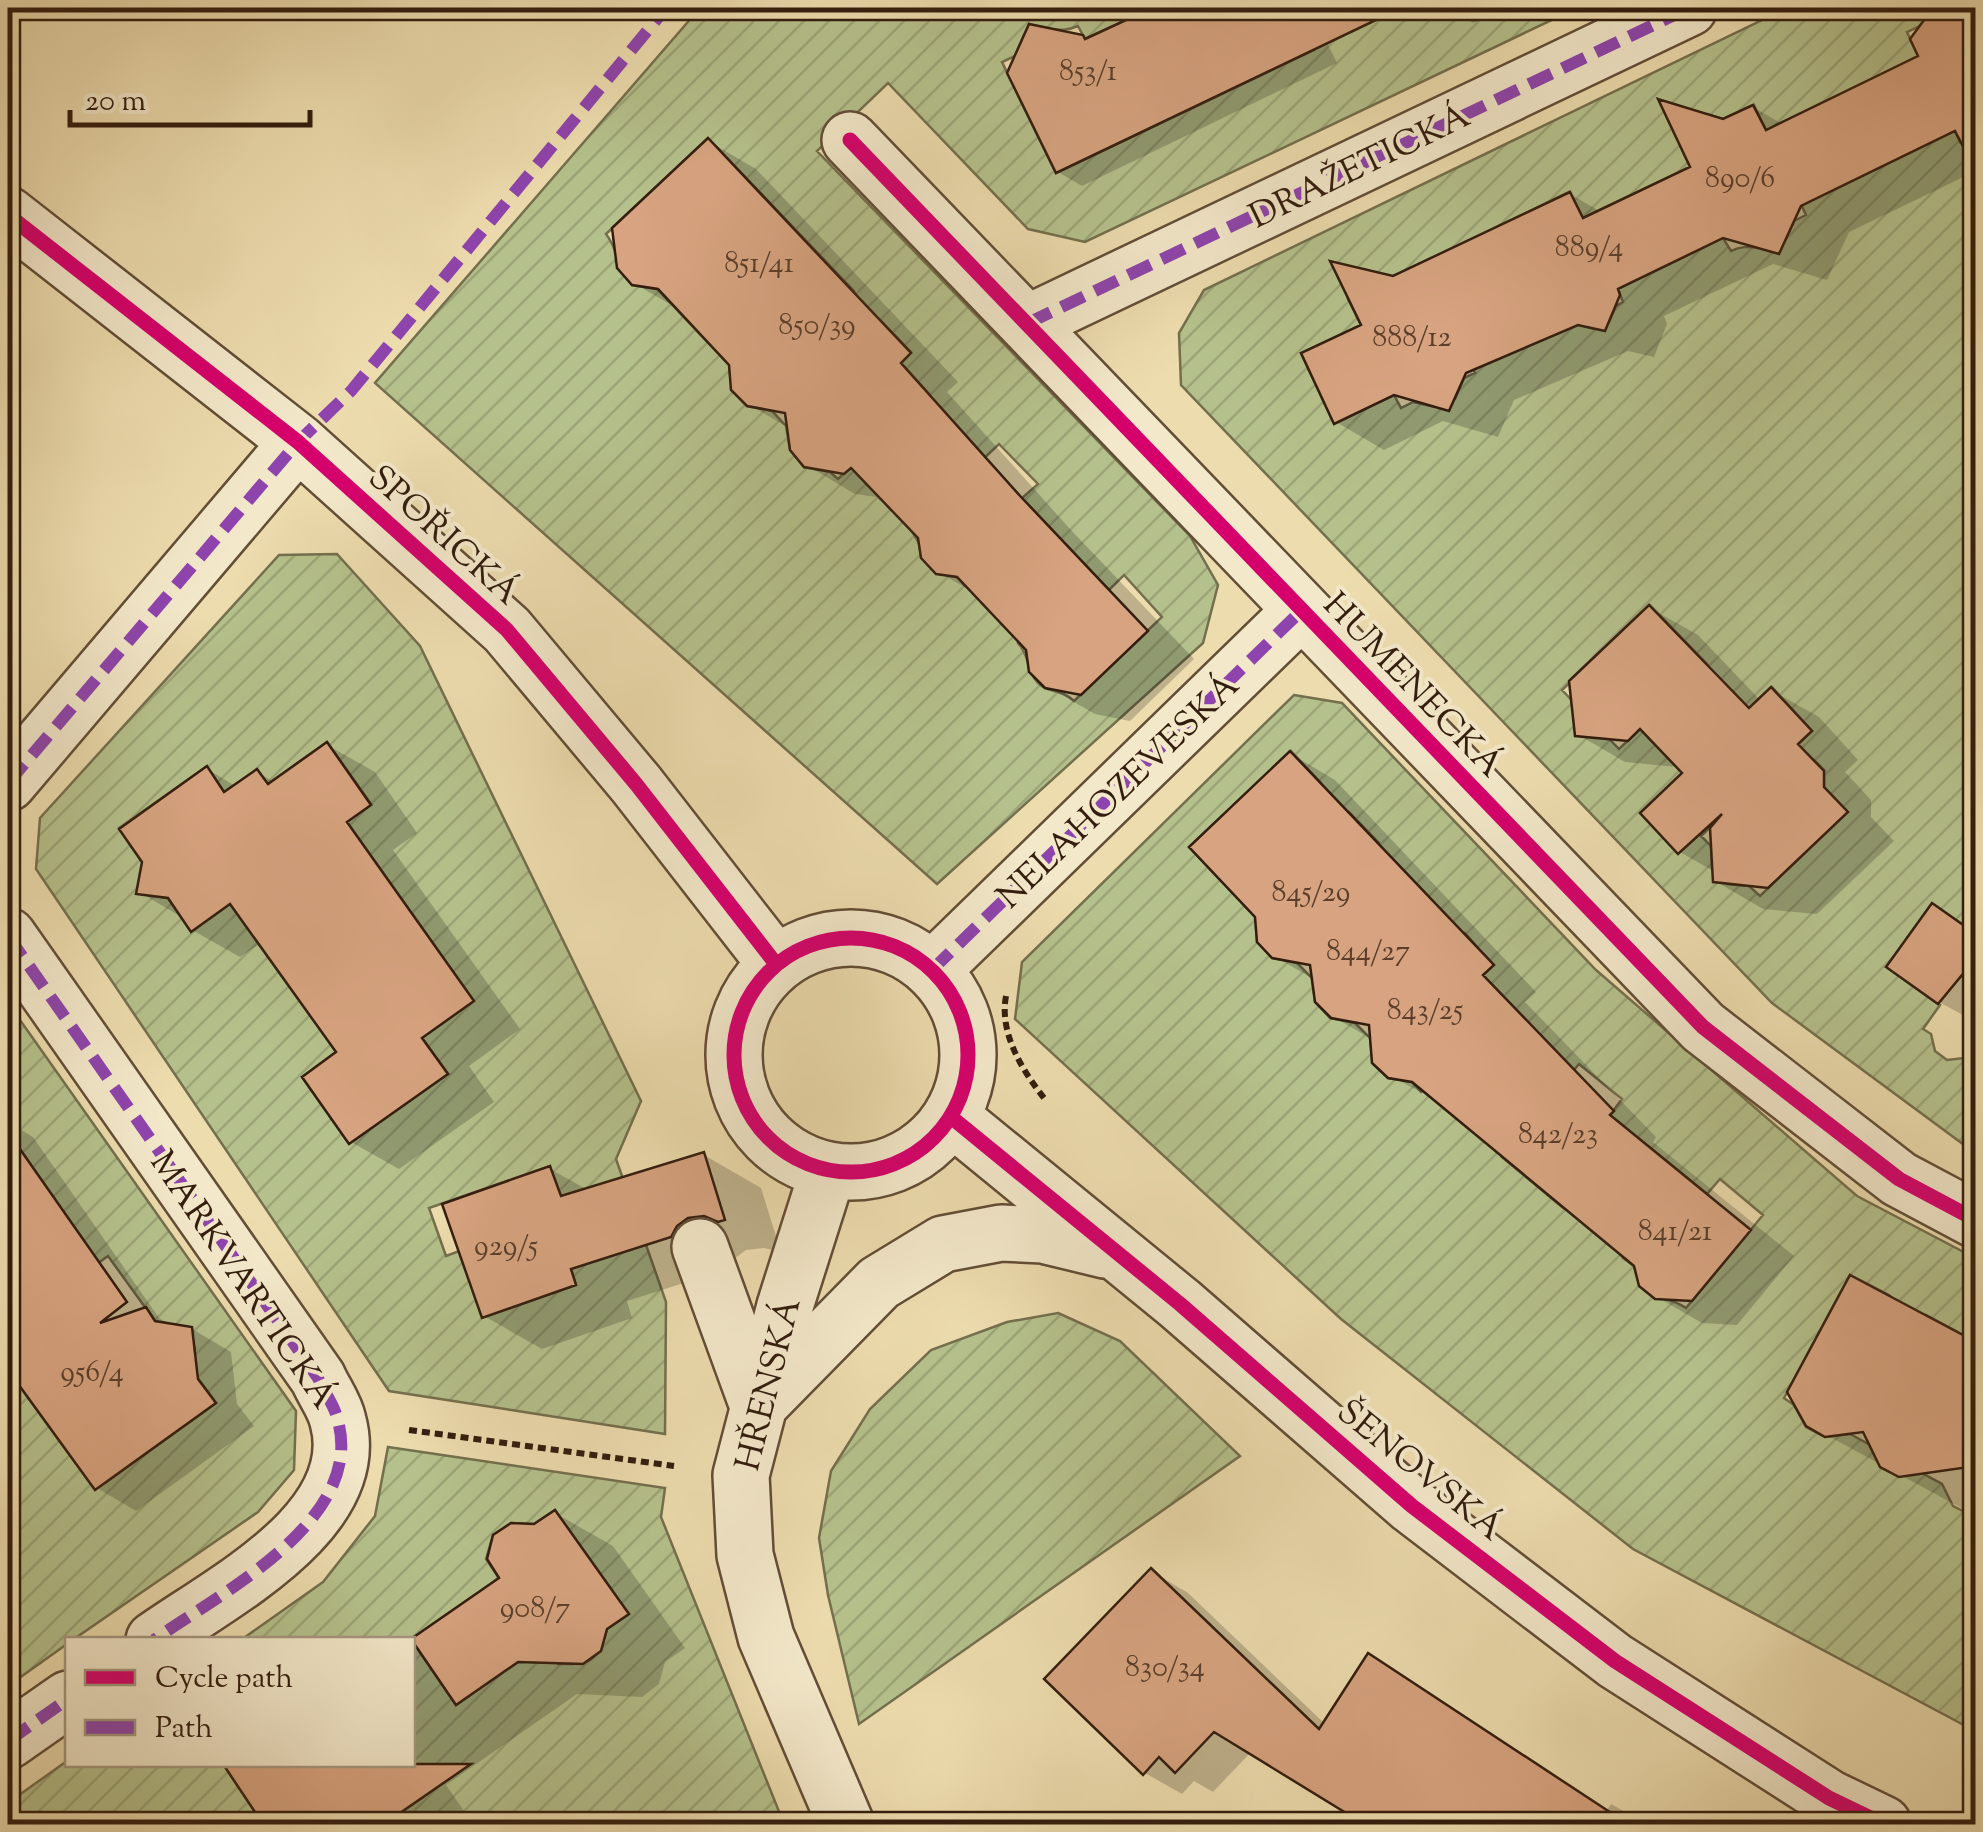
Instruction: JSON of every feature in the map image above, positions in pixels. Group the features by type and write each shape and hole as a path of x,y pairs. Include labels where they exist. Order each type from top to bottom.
{"street":[{"name":"DRAŽETICKÁ","path":"1028,323 1689,8"},
{"name":"HUMENECKÁ","path":"850,140 1702,1027 1899,1179 1976,1220"},
{"name":"SPOŘICKÁ","path":"8,216 298,442 507,630 636,784 776,964"},
{"path":"8,783 298,442"},
{"name":"NELAHOZEVESKÁ","path":"932,970 1302,610"},
{"name":"MARKVARTICKÁ","path":"8,936 318,1378 338,1421 340,1459 331,1490 310,1524 279,1552 158,1637"},
{"path":"864,938 898,947 932,970 954,1000 966,1035 966,1077 951,1117 928,1144 898,1163 863,1172 828,1170 798,1161 755,1124 741,1096 734,1066 734,1037 743,1008 757,984 776,964 812,944 864,938"},
{"name":"ŠENOVSKÁ","path":"951,1117 1118,1253 1412,1506 1615,1661 1829,1798 1884,1824"},
{"name":"HŘENSKÁ","path":"828,1170 785,1306 741,1475 745,1555 766,1637 846,1824"},
{"path":"700,1247 758,1406 879,1283 943,1244 1001,1234 1029,1234 1118,1253"},
{"path":"8,1741 65,1701"}],"path":[{"path":"1010,979 1004,1010 1020,1067 1052,1108"},
{"path":"338,1421 741,1475"}],"green space":[{"path":"700,8 1152,8 1085,39 1078,26 1024,35 1015,56 1002,62 1056,173 1314,50 1294,8 1577,8 1085,242 1028,229 888,83 817,151 1190,536 1218,585 1203,643 937,884 375,383","holes":["708,138 854,291 844,302 881,321 911,352 901,363 929,394 838,479 830,472 804,467 790,450 786,426 772,411 747,406 732,390 729,365 657,289 632,285 606,234","999,444 1038,484 1022,498 1109,590 1124,575 1162,617 1074,701 1043,687 1034,677 1018,643 1033,628 981,572 966,586 957,577 936,573 910,528"]},
{"path":"1787,8 1936,8 1920,26 1907,32 1918,56 1860,85 1955,131 1960,142 1975,136 1975,934 1887,967 1940,1005 1923,1029 1931,1034 1935,1051 1947,1060 1964,1058 1975,1066 1975,1153 1772,1003 1181,385 1179,333 1204,290","holes":["1754,105 1806,215 1794,221 1784,242 1731,251 1723,238 1618,289 1623,302 1616,306 1609,322 1595,329 1578,325 1495,228 1569,192 1583,218 1690,167 1692,121 1707,114 1723,119","1424,262 1475,373 1464,378 1455,399 1435,407 1413,402 1401,408 1394,395 1334,423 1301,353 1361,325 1348,299","1650,605 1707,664 1738,719 1772,687 1812,731 1790,752 1796,759 1814,760 1824,770 1824,787 1847,812 1760,896 1749,886 1727,884 1712,868 1711,846 1701,836 1723,815 1640,729 1619,749 1562,690"]},
{"path":"337,554 420,646 641,1101 616,1159 666,1302 665,1434 389,1391 36,869 40,818 279,555","holes":["327,742 371,804 191,931 168,898 148,895 142,862 119,828 206,767 224,792 268,784","422,1038 448,1074 349,1143 302,1077 336,1052","550,1166 555,1218 576,1285 483,1317 459,1251 446,1256 429,1208"]},
{"path":"1294,695 1342,703 1596,970 1857,1196 1975,1258 1975,1358 1963,1335 1926,1315 1918,1328 1889,1295 1850,1275 1784,1398 1794,1405 1806,1427 1825,1437 1850,1434 1942,1484 1953,1506 1975,1517 1975,1731 1633,1549 1341,1319 1015,1019 1022,962","holes":["1291,751 1321,783 1339,822 1349,812 1379,843 1369,853 1421,889 1453,944 1465,933 1493,965 1483,975 1512,1006 1421,1092 1412,1082 1388,1078 1373,1064 1370,1038 1355,1023 1330,1018 1315,1002 1312,978 1297,963 1273,958 1257,942 1255,917 1189,847","1579,1064 1622,1099 1610,1115 1707,1194 1720,1179 1763,1215 1686,1308 1642,1287 1634,1266 1623,1258 1636,1241 1563,1208 1502,1157"]},
{"path":"8,1003 296,1411 294,1470 258,1512 77,1637 65,1637 65,1645 8,1686 8,1370 89,1481 105,1483 216,1403 186,1362 195,1349 188,1330 173,1324 160,1328 108,1256 8,1328 8,1204 41,1180 8,1132"},
{"path":"1058,1313 1120,1341 1240,1456 859,1724 828,1595 819,1538 831,1471 870,1409 931,1350 1007,1322"},
{"path":"388,1447 665,1488 661,1517 784,1824 384,1824 422,1798 400,1767 415,1767 415,1645 456,1705 544,1644 558,1664 592,1659 607,1629 628,1615 555,1510 534,1524 511,1523 493,1535 486,1559 499,1578 414,1637 245,1637 323,1582 375,1516"},
{"path":"65,1762 65,1767 232,1767 227,1770 263,1824 8,1824 8,1803"}],"building":[{"path":"1152,8 1401,8 1056,173 1007,73 1029,24 1083,35 1085,39"},
{"path":"1933,8 1976,8 1976,172 1955,131 1801,206 1779,254 1723,238 1618,289 1620,295 1605,331 1578,325 1466,373 1449,411 1394,395 1334,424 1301,353 1361,325 1330,261 1393,276 1570,192 1583,218 1690,167 1658,99 1723,119 1753,105 1766,130 1918,56 1910,39"},
{"path":"708,138 911,353 901,363 1148,631 1081,695 1045,688 1029,672 1026,650 957,577 936,574 921,558 918,538 851,468 844,474 804,467 790,450 785,413 747,406 731,390 729,365 658,289 632,285 617,268 612,228"},
{"path":"1649,605 1749,708 1771,687 1812,731 1798,744 1824,771 1824,787 1848,812 1768,888 1713,882 1710,828 1722,814 1678,854 1640,813 1682,773 1640,729 1628,741 1575,736 1569,681"},
{"path":"327,742 371,805 347,822 474,1001 422,1038 448,1074 349,1144 302,1077 336,1052 230,904 191,932 168,898 136,894 142,862 119,829 207,766 224,792 257,769 268,784"},
{"path":"1290,751 1494,965 1483,975 1614,1111 1610,1115 1751,1230 1692,1301 1655,1299 1639,1286 1634,1266 1412,1082 1388,1078 1372,1063 1369,1025 1331,1018 1315,1002 1310,965 1272,958 1257,942 1255,917 1189,847"},
{"path":"1932,903 1976,934 1976,958 1938,1004 1886,967"},
{"path":"8,1132 127,1302 100,1323 146,1307 155,1321 192,1327 198,1379 216,1403 95,1490 8,1370"},
{"path":"704,1152 725,1220 688,1218 671,1237 571,1269 576,1285 482,1318 442,1204 550,1166 561,1196"},
{"path":"1850,1275 1976,1342 1976,1466 1899,1477 1880,1467 1863,1432 1825,1437 1806,1426 1787,1392"},
{"path":"555,1510 629,1614 607,1629 601,1651 583,1664 518,1662 456,1705 415,1645 414,1637 499,1578 487,1559 493,1535 511,1523 534,1524"},
{"path":"1151,1568 1319,1729 1368,1653 1628,1824 1364,1824 1214,1732 1175,1773 1159,1757 1143,1775 1044,1679"},
{"path":"471,1764 384,1824 263,1824 225,1767"}],"marked path":[{"path":"8,783 298,442 351,391 666,8"},
{"path":"1028,323 1689,8"},
{"path":"932,970 1302,610"},
{"path":"8,936 318,1378 338,1421 341,1457 330,1491 309,1522 248,1576 158,1637"},
{"path":"8,1741 65,1701"}],"cycle path":[{"path":"850,140 1703,1027 1899,1179 1976,1220"},
{"path":"8,215 298,442 507,630 636,784 776,964"},
{"path":"851,938 896,947 934,972 959,1010 968,1055 959,1100 934,1138 896,1163 851,1172 806,1163 768,1138 743,1100 734,1055 743,1010 768,972 806,947 851,938"},
{"path":"951,1117 1180,1304 1412,1506 1615,1661 1829,1798 1883,1824"}]}
